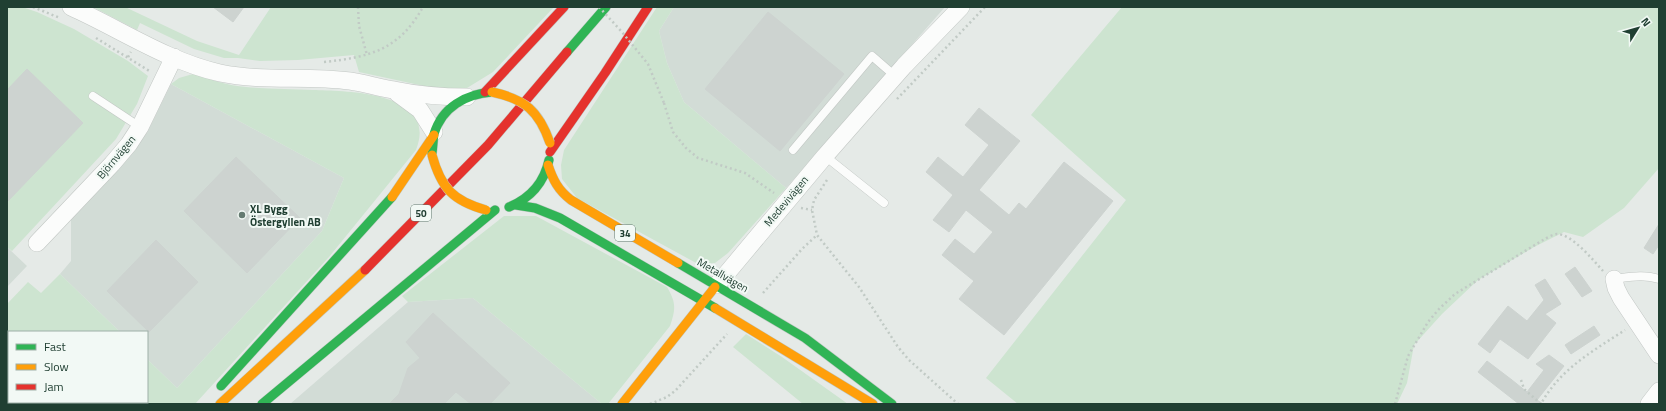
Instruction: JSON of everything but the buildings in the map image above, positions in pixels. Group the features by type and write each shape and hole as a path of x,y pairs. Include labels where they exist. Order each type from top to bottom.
{"main road":[{"path":"489,92 564,7"},
{"name":"50","path":"220,404 374,261 488,146 606,7"},
{"path":"550,148 605,73 648,7"},
{"name":"34","path":"516,205 537,189 544,178 548,165 550,148 542,122 536,113 524,102 509,94 489,92 467,97 456,103 447,111 434,134 432,155 435,172 443,186 455,198 470,206 491,210 516,205 535,208 560,218 704,301 873,404"},
{"path":"526,118 536,106"},
{"path":"215,393 396,192 434,134"},
{"name":"Metallvägen","path":"548,165 554,184 564,195 577,205 717,285 805,338 892,404"},
{"name":"50","path":"447,201 458,190"},
{"path":"262,404 491,210"},
{"path":"354,293 404,244"},
{"name":"Medevivägen","path":"622,404 717,285"}],"street":[{"name":"Medevivägen","path":"717,285 785,202 831,161 895,76 961,7"},
{"path":"68,14 138,40 174,57 200,67 239,76 263,78 338,79 393,90 444,97 467,97"},
{"name":"Björnvägen","path":"37,243 129,144 140,127 174,57"},
{"path":"393,90 420,110 434,134"},
{"path":"1614,279 1616,288 1621,298 1636,323 1659,355"},
{"path":"1649,404 1659,391"}],"lane":[{"path":"793,150 872,56 895,76"},
{"path":"93,96 140,127"},
{"path":"831,161 884,203"},
{"path":"1614,279 1640,275 1659,279"}],"path":[{"path":"33,7 68,14"},
{"path":"358,7 359,26 367,55"},
{"path":"323,63 353,59 380,51 410,27 423,7"},
{"path":"599,7 648,64 664,103 673,132 686,148 698,158 745,173 760,182 785,202 796,207 812,210"},
{"path":"896,101 985,7"},
{"path":"90,34 164,80"},
{"path":"128,57 138,40"},
{"path":"831,161 814,200 812,210 817,235 859,287 901,351 958,404"},
{"path":"1396,403 1408,356 1428,322 1439,309 1455,294 1543,240 1556,234 1565,236 1575,243 1603,271 1614,279"},
{"path":"762,294 817,235"},
{"path":"1520,380 1524,389 1541,404 1568,369 1580,359 1636,323"},
{"path":"650,404 675,392 729,331"}],"shaded area":[{"path":"674,7 945,7 786,188 684,102 667,63 659,31"},
{"path":"171,84 344,178 322,231 177,388 148,360 148,331 119,331 60,274 71,261 71,217 147,133"},
{"path":"7,247 27,266 7,287"},
{"path":"473,298 602,404 290,404 408,302"}],"green space":[{"path":"7,7 22,7 37,12 74,29 128,61 148,76 137,104 116,139 12,251 7,247"},
{"path":"93,7 125,7 197,41 239,55 271,7 554,7 493,72 467,88 452,92 359,72 354,55 298,60 260,61 224,58 194,49 140,23 137,30"},
{"path":"657,7 674,7 659,31 667,63 684,102 786,188 728,253 715,263 698,264 577,198 562,179 561,165 564,150"},
{"path":"1122,7 1659,7 1659,168 1624,208 1583,237 1564,232 1534,247 1478,280 1442,314 1414,345 1407,383 1397,404 1018,404 986,378 1126,200 1031,115"},
{"path":"193,74 239,86 328,90 367,94 386,99 403,106 415,116 420,131 416,150 329,257 195,404 32,404 31,403 148,403 148,360 177,388 322,231 344,178 171,84 179,78"},
{"path":"504,216 536,216 667,287 670,292 674,310 670,326 608,404 602,404 473,298 408,302 402,296"},
{"path":"60,274 119,331 8,331 8,348 7,304 28,282 41,293"},
{"path":"746,334 782,357 848,404 803,404 733,347"}],"traffic: fast":[{"path":"567,52 606,7"},
{"path":"432,153 434,134 443,116 449,109 464,99 482,93 492,92"},
{"path":"509,207 524,199 535,189 544,176 549,160"},
{"path":"221,386 392,197"},
{"path":"516,205 535,208 560,218 715,308"},
{"path":"262,404 495,210"},
{"path":"678,263 805,338 892,404"}],"traffic: slow":[{"path":"492,92 513,98 529,108 541,123 550,143"},
{"path":"392,197 434,135"},
{"path":"432,155 444,185 450,192 465,202 486,210"},
{"path":"548,165 556,184 571,200 678,263"},
{"path":"220,404 365,270"},
{"path":"622,404 715,287"},
{"path":"715,308 873,404"}],"traffic: jam":[{"path":"485,92 564,7"},
{"path":"550,152 605,73 648,7"},
{"path":"365,270 488,145 567,52"}],"place":[{"name":"XL Bygg Östergyllen AB","path":"242,215"}]}
